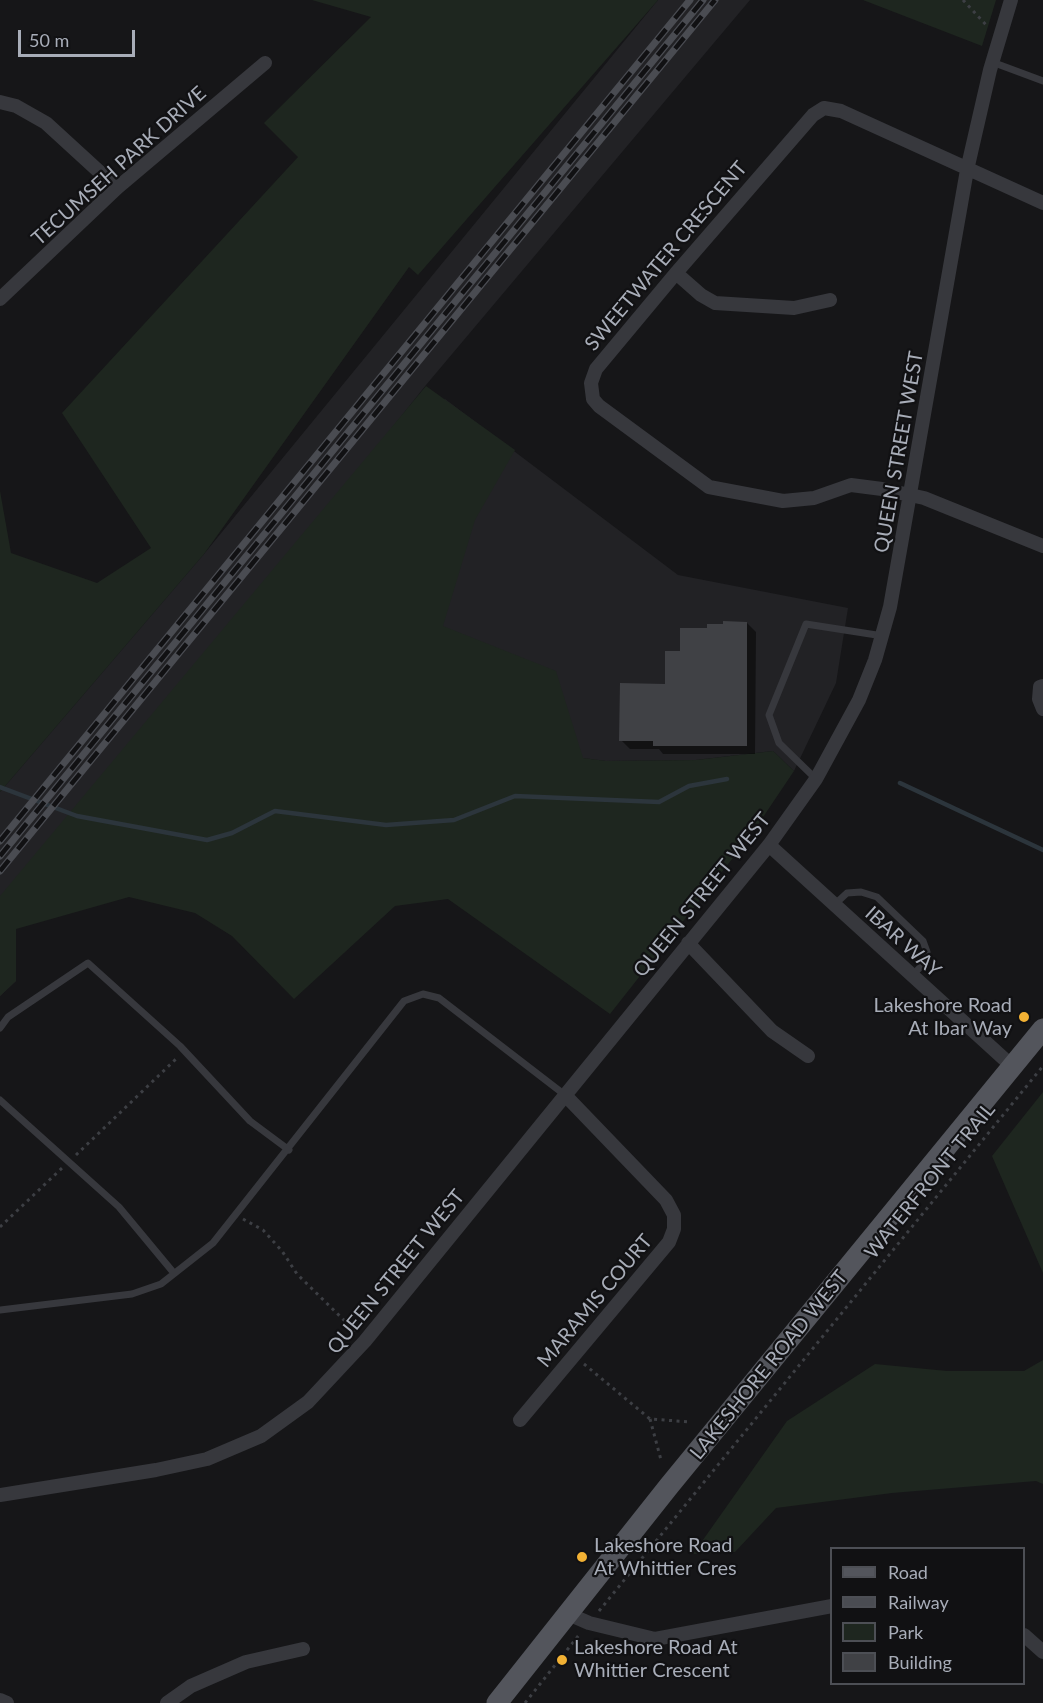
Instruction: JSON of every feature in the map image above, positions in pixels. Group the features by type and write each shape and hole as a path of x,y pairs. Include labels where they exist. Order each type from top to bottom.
{"main road":[{"name":"LAKESHORE ROAD WEST","path":"496,1703 566,1613 1043,1029"}],"street":[{"name":"QUEEN STREET WEST","path":"0,1496 165,1469 225,1452 261,1436 298,1411 332,1380 365,1341 769,845 816,779 850,719 883,636 898,572 967,170 992,62 1011,0"},
{"name":"TECUMSEH PARK DRIVE","path":"0,299 117,188 266,63"},
{"path":"0,102 16,106 46,123 117,188"},
{"name":"SWEETWATER CRESCENT","path":"967,170 841,111 824,108 813,115 596,369 591,383 593,399 599,406 709,487 783,501 813,498 851,485 924,498 1043,546"},
{"path":"967,170 1043,203"},
{"path":"676,273 701,295 715,303 794,308 830,300"},
{"path":"1043,686 1040,687 1039,699 1043,709"},
{"name":"IBAR WAY","path":"769,845 1013,1067"},
{"path":"688,943 772,1031 808,1056"},
{"name":"MARAMIS COURT","path":"520,1420 669,1242 674,1229 674,1215 666,1200 565,1095"},
{"path":"566,1613 589,1623 655,1639 830,1606"},
{"path":"1025,1637 1043,1652"},
{"path":"167,1703 191,1686 246,1662 303,1649"},
{"path":"0,1700 7,1703"}],"lane":[{"path":"992,62 1043,81"},
{"path":"816,779 779,743 769,715 806,624 883,636"},
{"path":"834,905 847,893 861,892 877,897 923,941 927,952 924,963 912,976"},
{"path":"0,1028 8,1017 87,963 184,1050 250,1121 289,1150"},
{"path":"0,1310 132,1294 161,1284 173,1272 213,1243 289,1150 404,1001 423,994 439,998 565,1095"},
{"path":"0,1100 119,1207 173,1272"}],"path":[{"path":"963,0 986,26 1001,33"},
{"path":"0,1227 184,1050"},
{"name":"WATERFRONT TRAIL","path":"613,1594 1043,1066"},
{"path":"236,1215 263,1230 282,1251 297,1274 365,1341"},
{"path":"575,1357 650,1419 691,1422"},
{"path":"650,1419 660,1460"},
{"path":"525,1703 570,1647"}],"shaded area":[{"path":"658,0 750,0 426,385 188,685 16,929 16,981 0,996 0,792 204,554"},
{"path":"445,399 678,575 848,608 836,683 794,771 773,751 696,760 606,761 484,746 367,506"}],"green space":[{"path":"312,0 658,0 418,275 409,267 204,554 0,792 0,491 11,553 97,583 151,548 62,413 298,157 264,123 371,17"},
{"path":"863,0 996,0 982,46"},
{"path":"426,386 515,450 475,520 443,626 556,671 583,758 606,761 696,760 773,751 794,771 751,835 610,1014 448,899 395,906 294,999 232,936 195,913 129,897 16,929 16,981 0,996 0,896"},
{"path":"1043,1092 1043,1273 992,1156"},
{"path":"1043,1360 1043,1484 1036,1481 892,1493 776,1508 735,1552 693,1554 787,1421 875,1364 947,1371 1024,1371"}],"building":[{"path":"723,621 747,622 747,746 653,746 653,741 619,741 620,683 665,684 665,651 680,651 680,628 707,628 707,624 723,624"}],"waterway":[{"path":"0,787 77,816 207,840 232,833 275,811 386,825 454,820 515,796 659,802 689,786 727,779"},
{"path":"900,783 1043,850"}],"railway":[{"path":"0,841 690,0"},
{"path":"0,856 703,0"},
{"path":"0,871 715,0"}],"place":[{"name":"Lakeshore Road At Ibar Way","path":"1024,1017"},
{"name":"Lakeshore Road At Whittier Cres","path":"582,1557"},
{"name":"Lakeshore Road At Whittier Crescent","path":"562,1660"}]}
